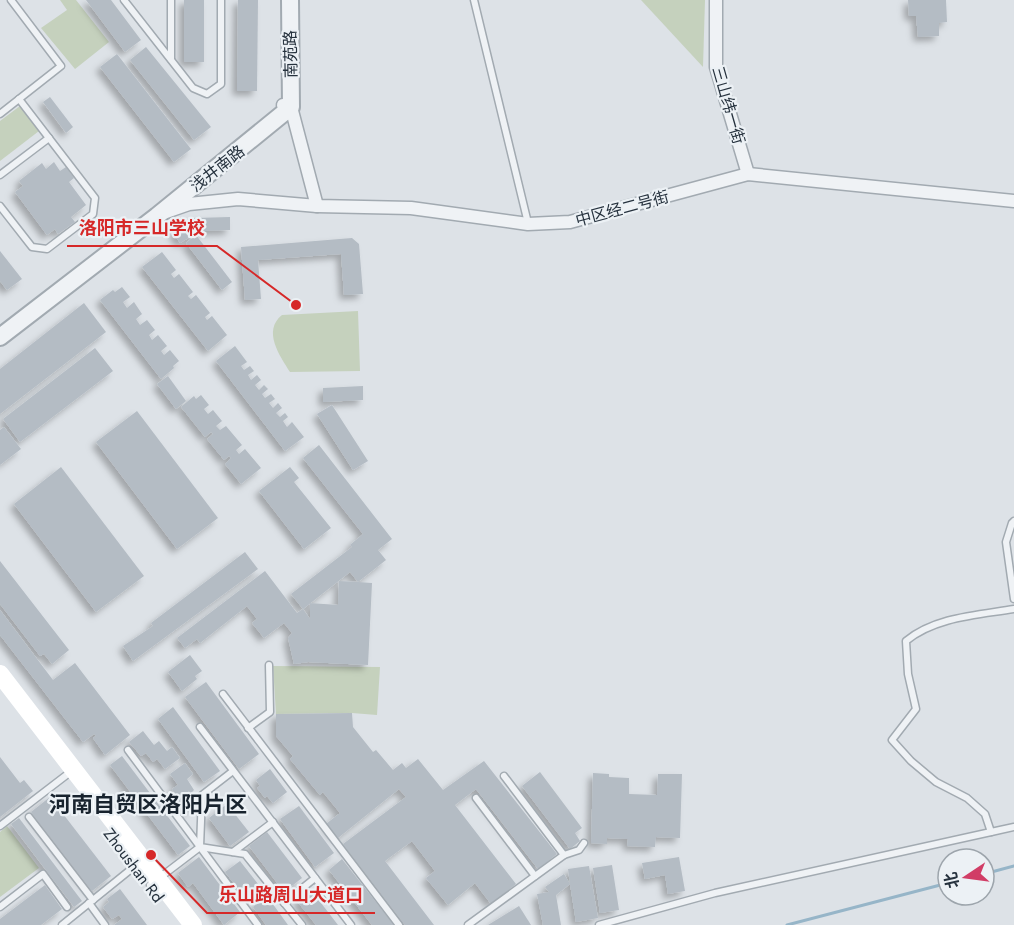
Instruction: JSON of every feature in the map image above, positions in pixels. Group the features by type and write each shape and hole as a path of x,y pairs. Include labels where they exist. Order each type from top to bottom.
{"main road":[{"name":"Zhoushan Rd","path":"0,674 135,867 154,882 179,925"},
{"name":"Zhoushan Rd","path":"0,692 69,773 154,882 193,925"}],"street":[{"name":"南苑路","path":"281,0 286,108"},
{"name":"南苑路","path":"286,108 290,0"},
{"name":"三山纬一街","path":"716,0 716,67 748,174"},
{"path":"286,108 314,206"},
{"name":"浅井南路","path":"0,338 157,216 286,108"},
{"name":"浅井南路","path":"0,324 286,108"},
{"name":"中区经二号街","path":"157,216 189,204 238,199 314,206 411,208 528,224 570,222 748,174 1014,201"}],"lane":[{"path":"0,114 61,66 11,0"},
{"path":"124,0 193,88 207,94 221,84 221,0"},
{"path":"171,0 171,60"},
{"path":"474,0 528,224"},
{"path":"0,206 32,248 47,249 93,214 95,198 19,99"},
{"path":"0,175 49,138"},
{"path":"1014,521 1006,542 1014,600"},
{"path":"991,832 985,814 967,798 936,782 911,761 892,740 916,709 908,674 906,641 918,632 960,618 1014,609"},
{"path":"248,728 270,712 269,665"},
{"path":"223,694 399,925"},
{"path":"200,727 351,925"},
{"path":"128,750 258,925"},
{"path":"200,847 202,795 233,771"},
{"path":"0,826 69,773"},
{"path":"504,776 564,855"},
{"path":"476,798 535,876"},
{"path":"29,817 105,925"},
{"path":"233,852 273,822"},
{"path":"599,925 715,893 1014,827"},
{"path":"468,925 564,855 579,850 584,843"},
{"path":"154,882 200,847 245,854 302,925"},
{"path":"62,925 135,867"},
{"path":"0,907 43,874 67,907"},
{"path":"284,903 315,878"}],"green space":[{"path":"60,0 76,0 109,42 75,69 41,28 67,10"},
{"path":"641,0 705,0 703,67"},
{"path":"20,106 39,131 0,161 0,121"},
{"path":"358,311 360,371 290,372 278,351 273,336 276,321 282,315"},
{"path":"273,666 380,667 377,715 276,714"},
{"path":"7,826 39,868 0,897 0,832"}],"building":[{"path":"86,0 111,0 141,40 125,52"},
{"path":"184,0 204,0 204,62 184,62"},
{"path":"238,0 258,0 257,91 237,91"},
{"path":"908,0 946,0 947,22 939,23 939,36 918,37 916,16 909,16"},
{"path":"146,47 211,127 194,140 130,60"},
{"path":"117,54 191,149 174,162 100,67"},
{"path":"50,97 73,127 66,133 43,102"},
{"path":"54,162 60,171 66,167 74,178 69,182 86,205 71,217 75,222 58,234 55,229 47,235 15,192 23,186 19,181 42,163 46,169"},
{"path":"230,217 230,230 200,231 180,243 173,232 195,218"},
{"path":"196,235 232,282 222,290 186,243"},
{"path":"352,238 359,244 363,294 344,295 341,254 258,260 261,299 245,300 241,247"},
{"path":"0,251 22,279 7,290 0,281"},
{"path":"162,252 176,270 171,274 174,278 179,274 193,292 188,296 191,299 196,295 210,313 205,317 207,320 212,316 227,335 208,351 142,267"},
{"path":"122,287 130,297 123,302 127,308 134,302 142,314 136,319 140,325 147,320 155,330 149,335 152,340 158,335 167,346 161,351 164,355 170,350 179,361 161,379 100,300 113,290 115,292"},
{"path":"84,303 106,332 0,414 0,369"},
{"path":"235,346 247,362 241,366 244,370 250,366 254,371 248,375 251,380 257,375 261,380 255,385 259,390 264,385 268,389 262,394 265,398 271,394 275,399 269,403 273,408 278,403 282,408 276,413 280,417 285,413 288,417 283,421 287,427 292,422 304,437 285,451 216,361"},
{"path":"95,348 113,371 20,442 3,419"},
{"path":"168,376 186,401 176,409 157,384"},
{"path":"363,386 363,400 323,402 323,388"},
{"path":"201,395 209,405 204,409 208,414 213,410 222,421 216,426 220,430 226,426 242,445 236,450 239,454 245,449 261,468 241,484 225,464 231,458 229,456 224,460 207,439 213,434 211,432 205,437 181,407 194,396 196,399"},
{"path":"332,405 368,461 353,470 317,414"},
{"path":"137,411 218,518 177,549 96,442"},
{"path":"4,427 21,449 0,465 0,430"},
{"path":"319,445 392,539 378,550 386,560 358,582 350,572 303,609 291,594 352,547 350,545 363,534 303,458"},
{"path":"61,467 144,576 96,612 14,504"},
{"path":"290,467 299,478 294,482 331,528 304,549 259,491"},
{"path":"245,552 258,569 133,661 123,646 153,626 151,623"},
{"path":"0,561 69,650 52,664 44,654 40,656 0,604"},
{"path":"265,571 297,613 303,609 310,619 310,603 338,605 339,581 372,583 368,665 308,662 294,664 288,638 292,633 284,623 264,638 252,623 257,619 247,606 200,643 197,639 185,648 177,638"},
{"path":"0,610 53,680 75,663 130,735 105,755 93,738 96,736 94,734 83,742 0,635"},
{"path":"190,655 202,671 195,676 197,679 182,691 168,672"},
{"path":"206,682 259,754 239,769 185,697"},
{"path":"173,707 220,771 204,782 158,719"},
{"path":"352,713 353,727 373,752 376,750 393,770 402,763 406,768 418,759 443,790 484,761 557,854 538,869 476,789 455,805 516,884 491,904 475,883 448,905 426,878 435,871 412,841 385,861 434,925 405,925 343,844 406,797 399,789 338,838 326,824 340,813 323,792 320,795 290,759 293,756 276,736 276,714"},
{"path":"143,731 154,745 159,741 167,751 172,747 180,758 165,769 157,759 153,762 146,753 141,756 129,742"},
{"path":"122,756 190,846 178,855 110,765"},
{"path":"0,757 20,783 24,780 33,791 0,817"},
{"path":"185,763 193,774 187,779 194,790 191,793 198,802 184,813 177,803 180,800 172,789 178,785 170,774"},
{"path":"270,769 287,792 273,803 267,796 265,798 257,788 260,786 256,780"},
{"path":"540,772 582,828 575,833 580,841 570,849 522,786"},
{"path":"593,773 629,778 629,794 657,795 658,774 682,774 680,838 656,837 655,847 627,846 628,839 607,838 607,844 591,843"},
{"path":"50,797 111,876 92,891 31,812"},
{"path":"227,804 249,832 230,846 209,818"},
{"path":"299,806 334,853 315,867 280,819"},
{"path":"19,818 82,901 74,907 11,824"},
{"path":"267,832 302,878 284,892 249,846"},
{"path":"199,857 240,912 224,925 193,883 188,887 178,873"},
{"path":"679,857 685,891 668,894 665,875 645,879 642,863"},
{"path":"342,859 394,925 372,925 329,870"},
{"path":"240,861 262,889 247,900 225,872"},
{"path":"612,865 619,910 600,913 593,868"},
{"path":"589,866 598,918 576,922 568,869"},
{"path":"564,874 570,884 556,895 561,925 543,925 537,894 549,892 545,887"},
{"path":"45,885 62,909 41,925 0,925 0,919"},
{"path":"120,889 147,925 114,925 122,919 119,915 112,919 103,907 109,902 107,899"},
{"path":"311,890 338,925 316,925 297,901"},
{"path":"267,896 288,925 266,925 253,907"},
{"path":"519,906 531,925 488,925"}],"waterway":[{"path":"996,871 1014,866"},
{"path":"787,925 936,886"}],"place":[{"name":"洛阳市三山学校","path":"296,305"},
{"name":"乐山路周山大道口","path":"151,855"}],"district":[{"name":"河南自贸区洛阳片区","path":"148,804"}]}
